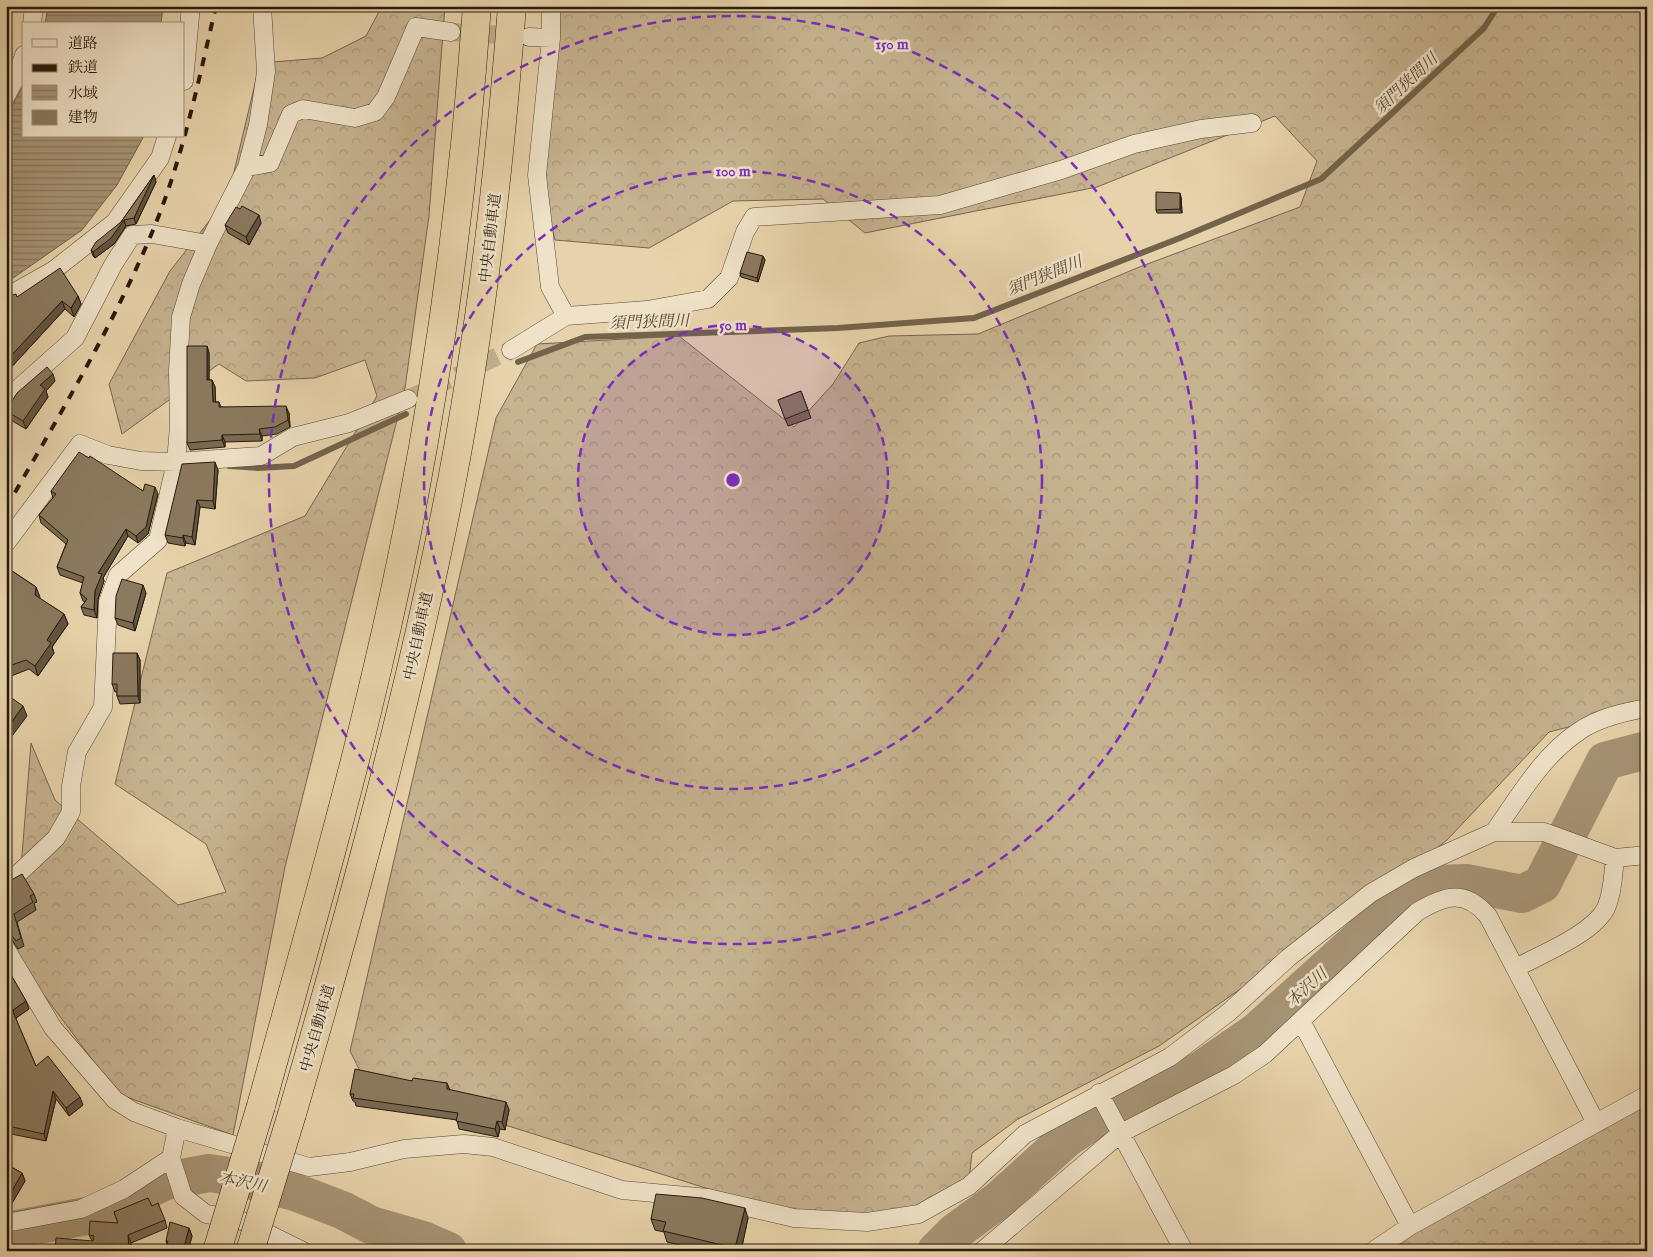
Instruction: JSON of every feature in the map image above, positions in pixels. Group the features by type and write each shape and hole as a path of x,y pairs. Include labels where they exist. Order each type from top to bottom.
{"highway":[{"path":"218,1251 261,1106 377,670 418,475 445,321 459,207 478,6"},
{"name":"中央自動車道","path":"250,1251 358,886 410,673 452,479 479,323 495,201 512,6"}],"street":[{"path":"32,22 34,6"},
{"path":"185,70 191,6"},
{"path":"6,876 17,875 56,838 71,812 71,786 77,752 103,707 108,602 118,575 158,540 176,462 180,426 178,371 181,317 191,284 208,244 247,167 258,125 266,72 262,6"},
{"path":"551,6 551,38 537,175 550,287 566,316"},
{"path":"247,167 270,163 291,114 304,109 355,118 375,112 386,97 416,27 451,32"},
{"path":"529,36 551,38"},
{"path":"6,96 22,62"},
{"path":"511,350 566,316 647,310 708,298 729,278 745,232 754,216 940,205 1061,170 1134,144 1201,128 1252,123"},
{"path":"6,297 54,270 115,222 160,158 166,138"},
{"path":"6,405 11,395 75,338 113,264 132,235 152,234 208,244"},
{"path":"6,543 80,444 108,455 141,461 176,462 260,456 293,437 349,423 408,399"},
{"path":"1494,832 1542,764 1578,731 1620,713 1647,708"},
{"path":"6,949 53,1028 115,1100 134,1112 176,1128 310,1167 350,1162 404,1149 464,1144 492,1147 622,1190 708,1198 794,1218 867,1222 919,1214 969,1186 1024,1134 1170,1057 1229,1012 1288,958 1371,893 1414,868 1494,832 1544,832 1615,858 1647,855"},
{"path":"1516,968 1593,924 1605,909 1612,890 1615,858"},
{"path":"982,1251 1121,1133 1234,1074 1265,1054 1417,912 1435,901 1452,897 1466,898 1478,905 1488,916 1596,1123"},
{"path":"1301,1021 1410,1226"},
{"path":"1099,1093 1184,1251"},
{"path":"1373,1251 1410,1226 1647,1095"},
{"path":"176,1128 175,1172 183,1196 206,1214 238,1219 303,1251"},
{"path":"6,1223 81,1209 124,1189 175,1172"},
{"path":"230,1251 238,1219"}],"green space":[{"path":"382,6 445,6 429,216 405,388 285,867 233,1135 118,1094 14,955 31,743 55,800 178,905 226,892 206,844 115,784 167,573 305,516 377,396 365,360 315,378 246,381 219,364 122,434 109,384 170,271 228,197 260,63 322,58 366,36"},
{"path":"546,6 1647,6 1647,707 1549,732 1447,840 1402,876 1159,1046 1018,1119 972,1153 968,1190 918,1218 798,1217 365,1081 350,1051 496,418 537,344 679,336 794,427 833,384 859,343 889,336 978,334 1142,266 1300,207 1317,161 1275,116 1097,187 865,233 823,199 733,201 649,248 555,240 542,185"},
{"path":"1647,1092 1647,1251 1375,1251"}],"water":[{"path":"48,6 163,6 161,22 45,22"},
{"path":"22,88 22,138 143,138 117,185 82,230 6,283 6,117"}],"building":[{"path":"154,175 134,218 124,220 111,238 93,252 91,250 96,242 121,222"},
{"path":"1156,192 1180,193 1180,209 1156,210"},
{"path":"242,206 259,215 246,237 225,225 236,207 240,209"},
{"path":"747,252 763,256 757,278 740,273"},
{"path":"60,268 78,296 71,308 62,301 6,361 6,297 16,294 17,297"},
{"path":"187,346 207,346 207,380 212,380 213,402 219,402 219,407 286,406 288,420 275,427 259,429 260,434 222,435 222,440 187,443"},
{"path":"47,367 53,374 40,385 45,389 23,421 6,411 17,393"},
{"path":"801,391 808,410 785,419 778,400"},
{"path":"79,452 89,458 90,456 143,491 145,484 155,487 146,527 136,536 126,529 98,573 102,574 95,591 94,610 81,607 87,599 80,593 84,577 57,567 68,540 39,515 56,494 51,491"},
{"path":"215,462 213,501 197,500 192,537 183,535 183,538 165,535 182,464"},
{"path":"6,567 36,587 35,595 64,614 47,640 51,643 35,666 26,660 6,667"},
{"path":"122,579 143,585 133,623 115,618 116,596"},
{"path":"113,653 137,653 138,696 117,696 117,684 112,684"},
{"path":"6,694 23,706 6,730"},
{"path":"22,874 34,894 30,896 33,902 14,914 21,938 16,941 6,931 6,883"},
{"path":"6,966 26,1001 13,1010 13,1012 36,1066 48,1056 80,1097 66,1108 53,1091 44,1134 8,1126 6,1128"},
{"path":"355,1069 412,1081 413,1078 447,1083 447,1089 506,1102 502,1122 497,1121 495,1129 456,1121 458,1113 353,1098 354,1094 350,1094"},
{"path":"6,1164 22,1173 8,1198 6,1197"},
{"path":"656,1194 702,1198 745,1208 735,1248 663,1231 666,1222 651,1219"},
{"path":"148,1198 152,1206 158,1203 165,1220 128,1235 129,1251 55,1251 56,1238 93,1241 94,1236 89,1235 90,1221 118,1223 114,1212"},
{"path":"170,1222 189,1228 183,1251 166,1248"}],"waterway":[{"name":"須門狭間川","path":"518,362 585,337 838,328 974,318 1180,238 1321,179 1484,28 1498,6"},
{"name":"須門狭間川","path":"229,466 258,468 294,466 406,414"},
{"name":"本沢川","path":"936,1251 955,1232 1000,1199 1066,1139 1096,1119 1201,1070 1256,1032 1405,897 1436,884 1466,883 1522,894 1542,884 1605,761 1647,750"},
{"name":"本沢川","path":"6,1231 92,1215 166,1181 209,1173 237,1177 295,1192 342,1210 371,1225 423,1240 448,1251"}],"tunnel":[{"path":"451,32 520,36"},
{"path":"408,399 511,350"}],"railway":[{"path":"185,133 216,6"},
{"path":"6,508 64,408 119,305 162,207 184,138"}]}
